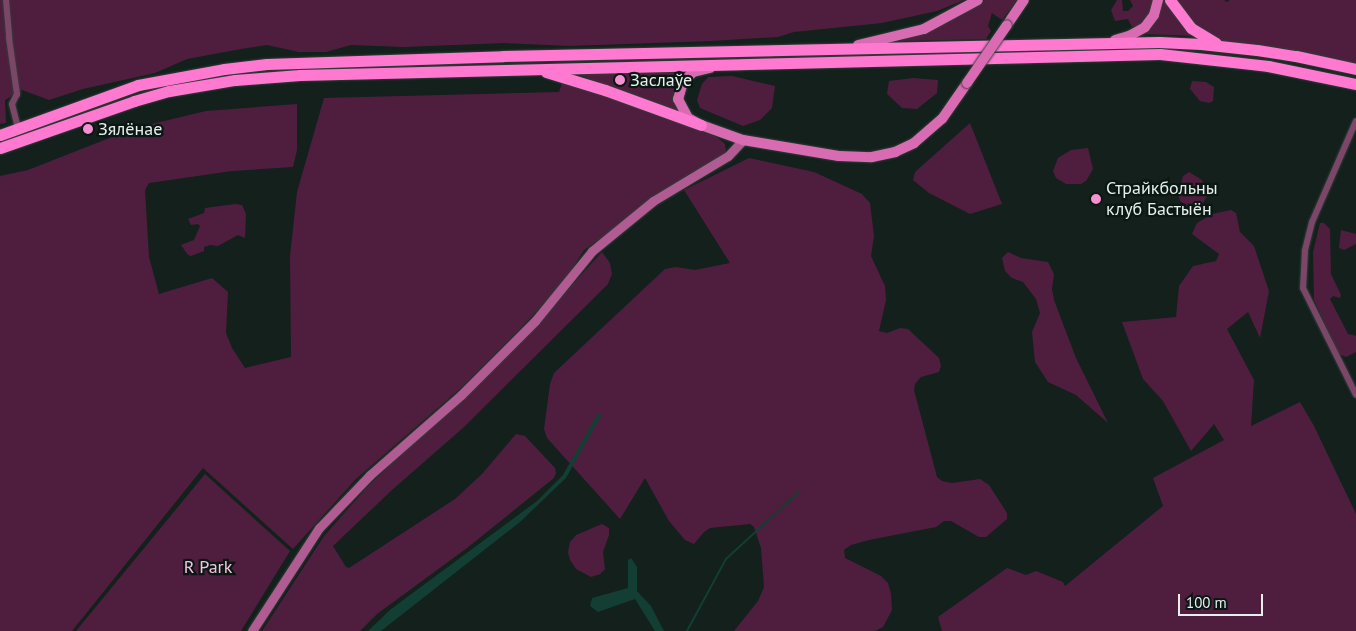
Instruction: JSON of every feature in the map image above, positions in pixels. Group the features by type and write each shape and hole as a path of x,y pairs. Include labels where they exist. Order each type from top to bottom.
{"highway":[{"path":"1170,0 1191,28 1222,46"},
{"path":"0,135 138,85 215,70 267,64 428,58 1159,42 1222,46 1296,56 1356,69"},
{"path":"0,148 134,100 170,91 235,80 309,74 1160,54 1268,66 1356,84"},
{"path":"527,68 564,76 701,125"},
{"path":"1338,80 1356,88"}],"main road":[{"path":"824,49 869,43 909,34 942,21 978,0"},
{"path":"730,65 693,72 683,82 678,99 681,108 688,118 701,125 743,140 839,156 872,157 895,152 925,135 942,119 1024,0"},
{"path":"1104,43 1129,36 1145,27 1154,15 1158,0"}],"street":[{"path":"6,0 17,94 12,104 18,128"},
{"path":"1356,121 1312,222 1305,251 1303,288 1356,394"},
{"path":"252,631 319,528 370,475 461,395 528,328 592,251 653,201 728,156 743,140"}],"green space":[{"path":"0,0 964,0 937,11 882,23 794,32 778,37 570,46 505,43 404,47 351,45 326,52 299,52 267,45 187,59 155,73 83,89 49,100 22,90 5,100 6,123 0,124"},
{"path":"985,0 1017,0 1002,20 992,13 988,26 991,31 986,39 901,41 946,23"},
{"path":"1117,0 1122,0 1123,11 1128,11 1133,6 1130,0 1154,0 1151,13 1141,25 1132,27 1128,19 1115,21 1111,10"},
{"path":"1161,0 1165,0 1198,36 1143,34"},
{"path":"1175,0 1224,0 1227,2 1230,0 1356,0 1356,66 1217,41 1197,30"},
{"path":"684,71 675,87 674,95 684,117 575,73"},
{"path":"732,76 775,86 772,108 760,120 743,126 700,108 697,100 702,84 708,77"},
{"path":"913,78 938,80 937,93 917,109 902,108 887,94 889,81"},
{"path":"1192,81 1206,82 1214,87 1213,101 1209,103 1200,101 1190,89"},
{"path":"562,83 606,95 717,137 725,144 726,152 584,250 563,283 518,331 462,387 356,479 293,549 203,468 72,631 0,631 0,176 28,170 135,128 206,111 297,104 297,150 293,167 232,171 149,183 145,190 149,257 159,294 212,278 228,292 226,333 232,348 245,368 291,357 290,256 297,192 324,98 559,92"},
{"path":"970,123 1002,204 970,214 929,193 913,180 915,172"},
{"path":"1088,148 1093,169 1086,181 1081,184 1066,184 1056,178 1053,171 1058,158 1071,150"},
{"path":"749,158 814,172 862,194 870,203 874,236 871,256 885,286 886,300 879,331 887,333 900,328 908,329 939,358 941,366 939,372 921,377 915,384 914,390 937,477 942,481 952,483 980,479 989,485 1007,513 1007,519 986,537 979,537 951,521 944,521 936,527 869,540 851,545 844,550 845,558 881,576 888,583 892,610 883,627 875,631 734,631 758,601 764,587 761,548 754,527 750,524 710,528 694,544 685,540 669,521 645,478 620,519 547,438 544,429 550,384 554,373 665,269 676,267 695,270 730,263 684,190"},
{"path":"1189,172 1202,180 1208,195 1202,204 1189,207 1180,201 1178,194 1183,176"},
{"path":"235,204 242,205 246,214 245,238 238,235 218,246 210,245 204,247 204,251 191,256 188,255 181,245 194,240 200,226 198,224 191,225 188,219 204,213 205,208"},
{"path":"1231,210 1236,213 1240,232 1254,246 1269,291 1260,338 1248,312 1227,329 1254,380 1251,426 1300,402 1314,426 1356,514 1356,631 942,631 938,617 1007,568 1026,575 1036,571 1063,582 1065,586 1163,506 1153,478 1224,440 1214,424 1191,451 1163,401 1143,379 1122,322 1176,317 1179,286 1193,266 1216,261 1219,254 1192,234 1197,223 1212,214"},
{"path":"1320,223 1324,223 1330,229 1331,274 1341,295 1340,298 1333,296 1330,299 1348,334 1356,336 1356,352 1346,357 1339,354 1314,300 1313,252"},
{"path":"1341,230 1356,234 1356,244 1344,250 1339,248"},
{"path":"602,252 610,263 612,274 608,284 464,427 392,490 333,546 346,567 349,568 455,499 482,474 516,434 525,436 555,468 554,478 467,548 377,614 360,631 262,631 324,536 369,485 523,339"},
{"path":"1008,252 1021,258 1048,262 1054,274 1052,289 1054,300 1076,358 1108,423 1076,395 1048,382 1035,362 1032,332 1040,313 1036,299 1023,282 1012,278 1005,271 1002,258"},
{"name":"R Park","path":"205,474 290,551 241,631 76,631"},
{"path":"602,524 609,528 609,535 603,552 605,569 600,574 591,577 576,569 570,560 568,552 570,542 576,535"}],"shaded area":[{"path":"598,413 602,414 566,478 520,522 381,631 368,631 391,609 537,501 563,475"},
{"path":"631,558 637,567 637,591 651,606 664,631 655,631 635,599 598,612 590,606 592,598 628,588 628,560"}],"waterway":[{"path":"687,631 726,559 800,491"}],"place":[{"name":"Заслаўе","path":"620,80"},
{"name":"Зялёнае","path":"88,129"},
{"name":"Страйкбольны клуб Бастыён","path":"1096,199"}]}
